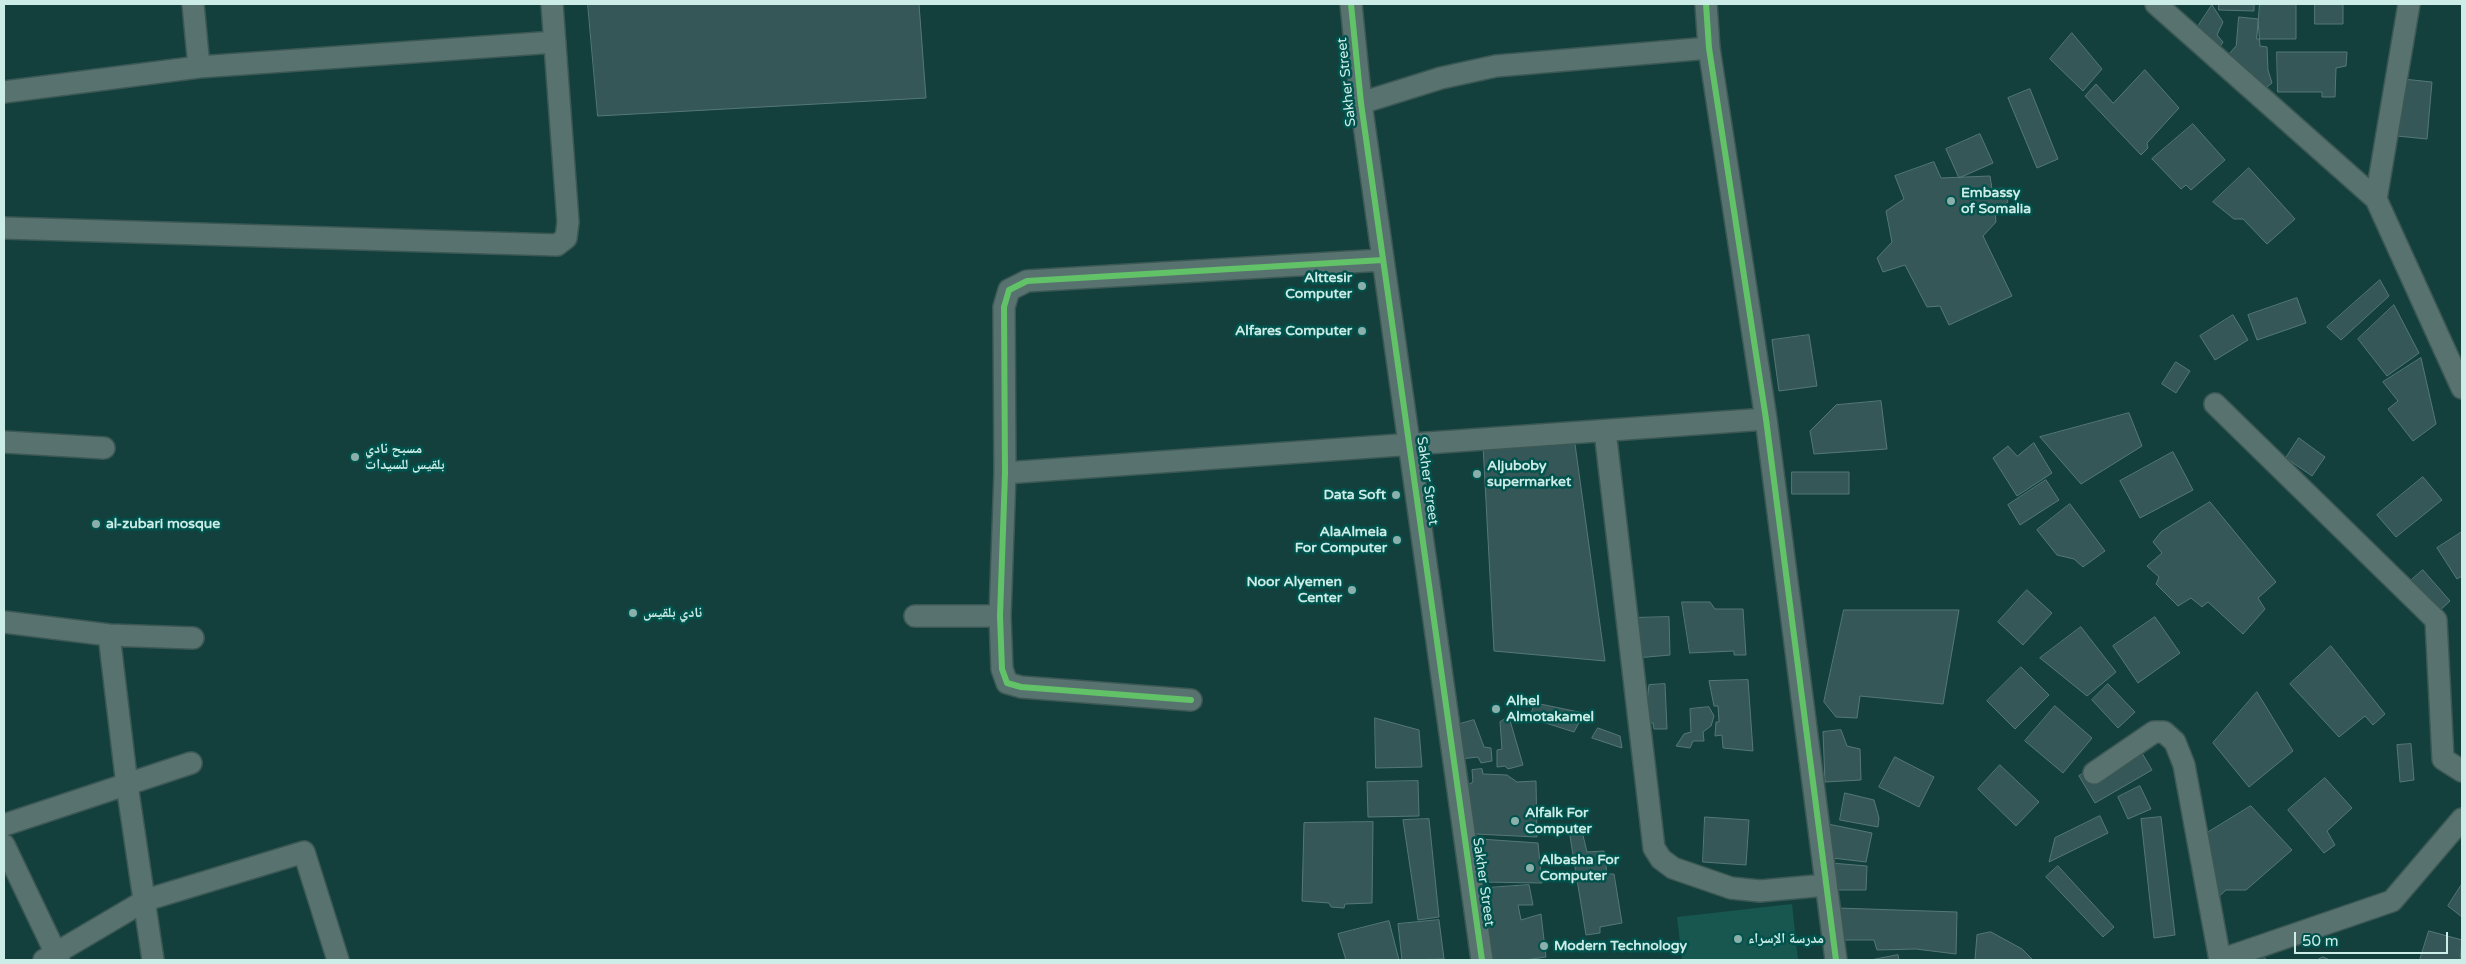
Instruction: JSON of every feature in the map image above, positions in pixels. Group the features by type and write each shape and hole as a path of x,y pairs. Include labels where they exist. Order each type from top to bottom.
{"street":[{"path":"193,4 199,66"},
{"path":"4,228 557,245 566,238 568,222 552,4"},
{"name":"Sakher Street","path":"1351,4 1361,103 1482,960"},
{"path":"1706,4 1709,48 1766,419 1836,960"},
{"path":"2156,4 2376,199 2462,388"},
{"path":"2376,199 2409,4"},
{"path":"4,92 199,66 555,42"},
{"path":"1361,103 1442,78 1496,66 1709,48"},
{"path":"1191,700 1021,687 1007,683 1002,668 1000,616 1005,473 1004,307 1008,290 1027,281 1383,260"},
{"path":"2215,404 2436,620 2443,759 2462,771"},
{"path":"1005,473 1766,419"},
{"path":"1605,430 1654,848 1662,859 1673,868 1730,888 1760,891 1826,885"},
{"path":"4,442 104,448"},
{"path":"915,616 1000,616"},
{"path":"4,622 109,634 193,638"},
{"path":"109,634 127,785 146,900 153,960"},
{"path":"2094,773 2154,732 2164,732 2175,742 2184,764 2220,960 2392,902 2462,819"},
{"path":"4,825 191,762"},
{"path":"4,845 53,958 146,900 304,852 338,960"}],"shaded area":[{"name":"مدرسة الإسراء","path":"1792,904 1798,960 1682,960 1677,917"}],"building":[{"path":"588,4 919,4 926,98 598,116"},
{"path":"2219,4 2254,4 2254,11 2219,10"},
{"path":"2260,4 2296,4 2296,39 2257,39"},
{"path":"2315,4 2343,4 2343,24 2315,24"},
{"path":"2212,5 2223,22 2217,35 2223,42 2216,53 2191,37"},
{"path":"2239,17 2258,19 2260,46 2267,47 2268,70 2272,83 2259,93 2223,61 2236,46"},
{"path":"2072,33 2102,69 2083,91 2050,59"},
{"path":"2277,52 2347,52 2346,66 2336,68 2335,97 2322,97 2322,92 2278,92"},
{"path":"2145,70 2179,108 2147,143 2148,148 2141,155 2085,96 2096,84 2113,103"},
{"path":"2403,79 2432,82 2427,139 2397,136"},
{"path":"2030,89 2058,159 2037,168 2008,98"},
{"path":"2193,124 2225,160 2191,190 2186,185 2181,189 2152,159"},
{"path":"1980,134 1993,163 1959,178 1946,149"},
{"path":"1934,162 1941,178 1990,176 1992,189 2003,188 2008,202 1995,211 1996,222 1983,236 2012,296 1949,325 1940,306 1927,307 1905,265 1883,272 1877,258 1892,242 1886,211 1904,199 1895,176"},
{"path":"2249,168 2295,219 2267,244 2243,219 2234,219 2213,202"},
{"path":"2380,280 2389,296 2341,340 2327,327"},
{"path":"2297,298 2306,323 2257,340 2248,315"},
{"path":"2394,305 2419,353 2387,376 2358,339"},
{"path":"2233,315 2248,340 2215,360 2200,336"},
{"path":"1809,335 1817,386 1779,391 1772,340"},
{"path":"2421,358 2436,424 2413,441 2388,409 2398,401 2383,382"},
{"path":"2176,362 2190,371 2176,393 2162,384"},
{"path":"1881,401 1887,449 1814,454 1810,431 1836,405"},
{"path":"2129,413 2142,446 2081,484 2040,437"},
{"path":"1574,437 1605,661 1494,651 1483,445"},
{"path":"2299,438 2325,457 2312,476 2286,458"},
{"path":"2034,443 2052,473 2017,496 1993,458 2008,446 2017,456"},
{"path":"2173,452 2193,490 2140,518 2120,481"},
{"path":"1792,472 1849,472 1849,494 1792,494"},
{"path":"2423,477 2442,500 2396,537 2377,515"},
{"path":"2046,480 2059,500 2020,525 2008,505"},
{"path":"2210,502 2276,582 2258,598 2265,609 2243,634 2208,602 2202,607 2191,598 2178,606 2156,584 2159,577 2147,566 2162,553 2153,542 2161,532"},
{"path":"2070,504 2105,551 2083,567 2074,559 2057,555 2037,530"},
{"path":"2462,532 2462,576 2457,579 2437,548"},
{"path":"2423,570 2450,601 2436,614 2408,583"},
{"path":"2027,590 2052,613 2023,645 1998,622"},
{"path":"1682,602 1710,602 1715,609 1743,609 1746,655 1734,655 1734,651 1690,653"},
{"path":"1844,610 1959,610 1943,704 1860,696 1857,718 1836,717 1824,702"},
{"path":"1669,617 1670,655 1636,658 1632,618"},
{"path":"2155,617 2180,653 2138,683 2113,646"},
{"path":"2081,627 2116,672 2087,696 2040,658"},
{"path":"2331,646 2385,714 2373,725 2365,716 2339,737 2290,684"},
{"path":"2021,667 2049,695 2015,729 1987,701"},
{"path":"1748,680 1753,751 1723,748 1722,735 1715,736 1716,722 1719,722 1718,706 1714,706 1709,681"},
{"path":"1665,684 1667,729 1654,729 1653,723 1631,723 1647,700 1649,685"},
{"path":"2108,684 2135,712 2118,728 2092,700"},
{"path":"2257,692 2293,751 2249,787 2213,743"},
{"path":"1535,703 1584,713 1574,732 1530,718"},
{"path":"2055,706 2092,738 2063,773 2025,741"},
{"path":"1709,707 1714,716 1711,726 1703,732 1704,741 1693,741 1690,748 1676,746 1684,734 1691,732 1690,709"},
{"path":"1509,717 1523,765 1508,769 1505,766 1497,767 1497,750 1502,749 1500,722"},
{"path":"1375,718 1419,730 1422,767 1376,768"},
{"path":"1474,720 1484,747 1491,748 1492,761 1481,763 1478,757 1460,759 1453,726"},
{"path":"1598,728 1620,736 1622,748 1592,738"},
{"path":"1841,730 1847,746 1860,749 1861,780 1825,782 1823,732"},
{"path":"2136,743 2152,770 2095,803 2079,776"},
{"path":"2411,744 2414,780 2400,782 2397,745"},
{"path":"1895,757 1934,777 1919,807 1879,787"},
{"path":"2000,765 2039,802 2016,826 1978,789"},
{"path":"1482,769 1483,774 1507,775 1517,782 1536,781 1537,837 1475,834 1464,787 1473,782 1472,770"},
{"path":"2325,778 2352,808 2327,831 2335,845 2324,853 2288,810"},
{"path":"1418,781 1419,816 1368,817 1367,782"},
{"path":"2140,786 2151,809 2128,819 2118,797"},
{"path":"1845,793 1874,800 1879,818 1878,827 1840,820"},
{"path":"2251,806 2292,850 2246,890 2226,890 2216,899 2207,833"},
{"path":"2100,816 2108,833 2049,862 2055,838"},
{"path":"1705,817 1749,820 1746,865 1703,862"},
{"path":"2161,817 2175,935 2154,938 2141,819"},
{"path":"1429,819 1439,917 1418,920 1403,820"},
{"path":"1373,822 1372,903 1345,904 1344,908 1331,907 1329,903 1302,901 1304,823"},
{"path":"1823,823 1872,833 1866,862 1824,857"},
{"path":"1581,827 1587,852 1604,851 1607,874 1614,874 1622,923 1600,927 1600,933 1586,935 1569,830"},
{"path":"1480,839 1538,843 1542,883 1480,882"},
{"path":"1819,862 1867,866 1866,890 1821,890"},
{"path":"2058,866 2114,927 2103,937 2046,877"},
{"path":"2462,884 2462,917 2448,906"},
{"path":"1529,885 1533,905 1518,905 1521,920 1541,914 1546,957 1525,960 1485,960 1473,889"},
{"path":"1838,908 1957,912 1956,954 1916,949 1877,950 1874,940 1839,940"},
{"path":"1439,920 1444,959 1402,960 1398,924"},
{"path":"1389,921 1399,960 1346,960 1338,934"},
{"path":"2429,931 2462,940 2460,960 2420,960"},
{"path":"1991,932 2022,949 2033,960 1975,960 1977,935"},
{"path":"2256,951 2267,960 2236,960"},
{"path":"1898,955 1899,960 1871,960"},
{"path":"2323,957 2330,960 2317,960"}],"cycle path":[{"path":"1351,4 1361,103 1482,960"},
{"path":"1706,4 1709,48 1766,419 1836,960"},
{"path":"1191,700 1021,687 1007,683 1002,669 1000,616 1005,473 1004,307 1009,290 1027,281 1383,260"}],"place":[{"name":"Embassy of Somalia","path":"1951,201"},
{"name":"Alttesir Computer","path":"1362,286"},
{"name":"Alfares Computer","path":"1362,331"},
{"name":"مسبح نادي بلقيس للسيدات","path":"355,457"},
{"name":"Aljuboby supermarket","path":"1477,474"},
{"name":"Data Soft","path":"1396,495"},
{"name":"al-zubari mosque","path":"96,524"},
{"name":"AlaAlmeia For Computer","path":"1397,540"},
{"name":"Noor Alyemen Center","path":"1352,590"},
{"name":"نادي بلقيس","path":"633,613"},
{"name":"Alhel Almotakamel","path":"1496,709"},
{"name":"Alfalk For Computer","path":"1515,821"},
{"name":"Albasha For Computer","path":"1530,868"},
{"name":"مدرسة الإسراء","path":"1738,939"},
{"name":"Modern Technology","path":"1544,946"}]}
